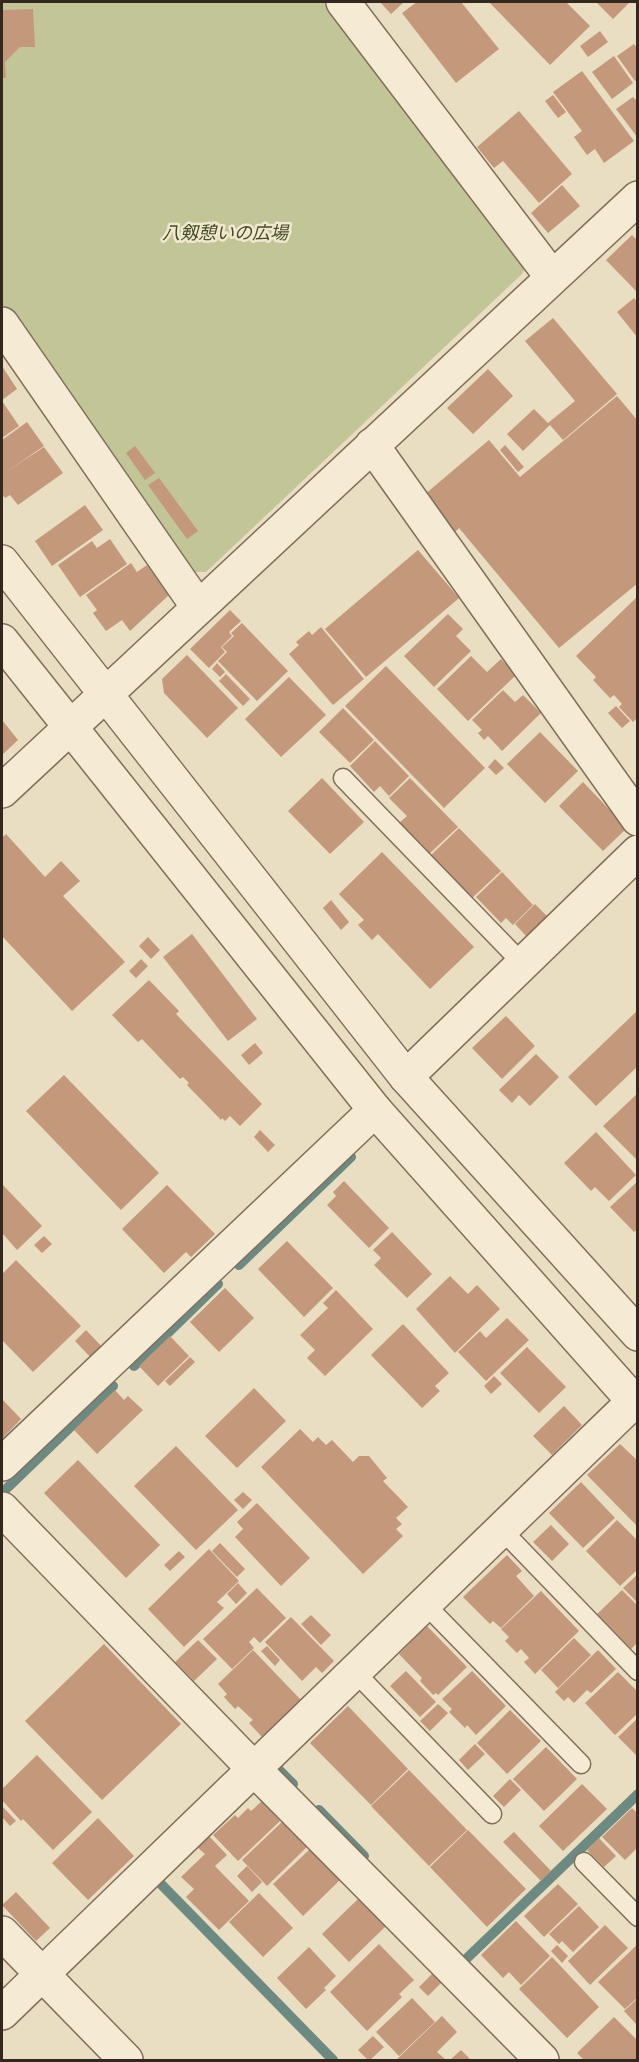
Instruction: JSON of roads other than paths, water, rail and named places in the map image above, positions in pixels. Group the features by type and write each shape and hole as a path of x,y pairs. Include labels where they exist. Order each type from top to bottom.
{"street":[{"path":"343,2 552,278"},
{"path":"2,791 638,198"},
{"path":"2,324 198,607"},
{"path":"372,445 638,819"},
{"path":"2,562 406,1077 638,1334"},
{"path":"2,641 375,1110 635,1404 424,1603 2,2013"},
{"path":"406,1077 638,852"},
{"path":"2,1464 375,1110"},
{"path":"2,1509 542,2061"},
{"path":"2,1933 126,2061"}],"lane":[{"path":"343,778 523,964"},
{"path":"501,1529 638,1671"},
{"path":"424,1603 580,1764"},
{"path":"354,1671 492,1814"},
{"path":"584,1862 638,1917"}],"waterway":[{"path":"239,1265 351,1157"},
{"path":"134,1366 218,1284"},
{"path":"5,1490 113,1386"},
{"path":"278,1769 293,1784"},
{"path":"465,1960 638,1794"},
{"path":"319,1810 364,1856"},
{"path":"158,1881 333,2060"}],"park label":[{"name":"八剱憩いの広場","path":"225,234"}]}
